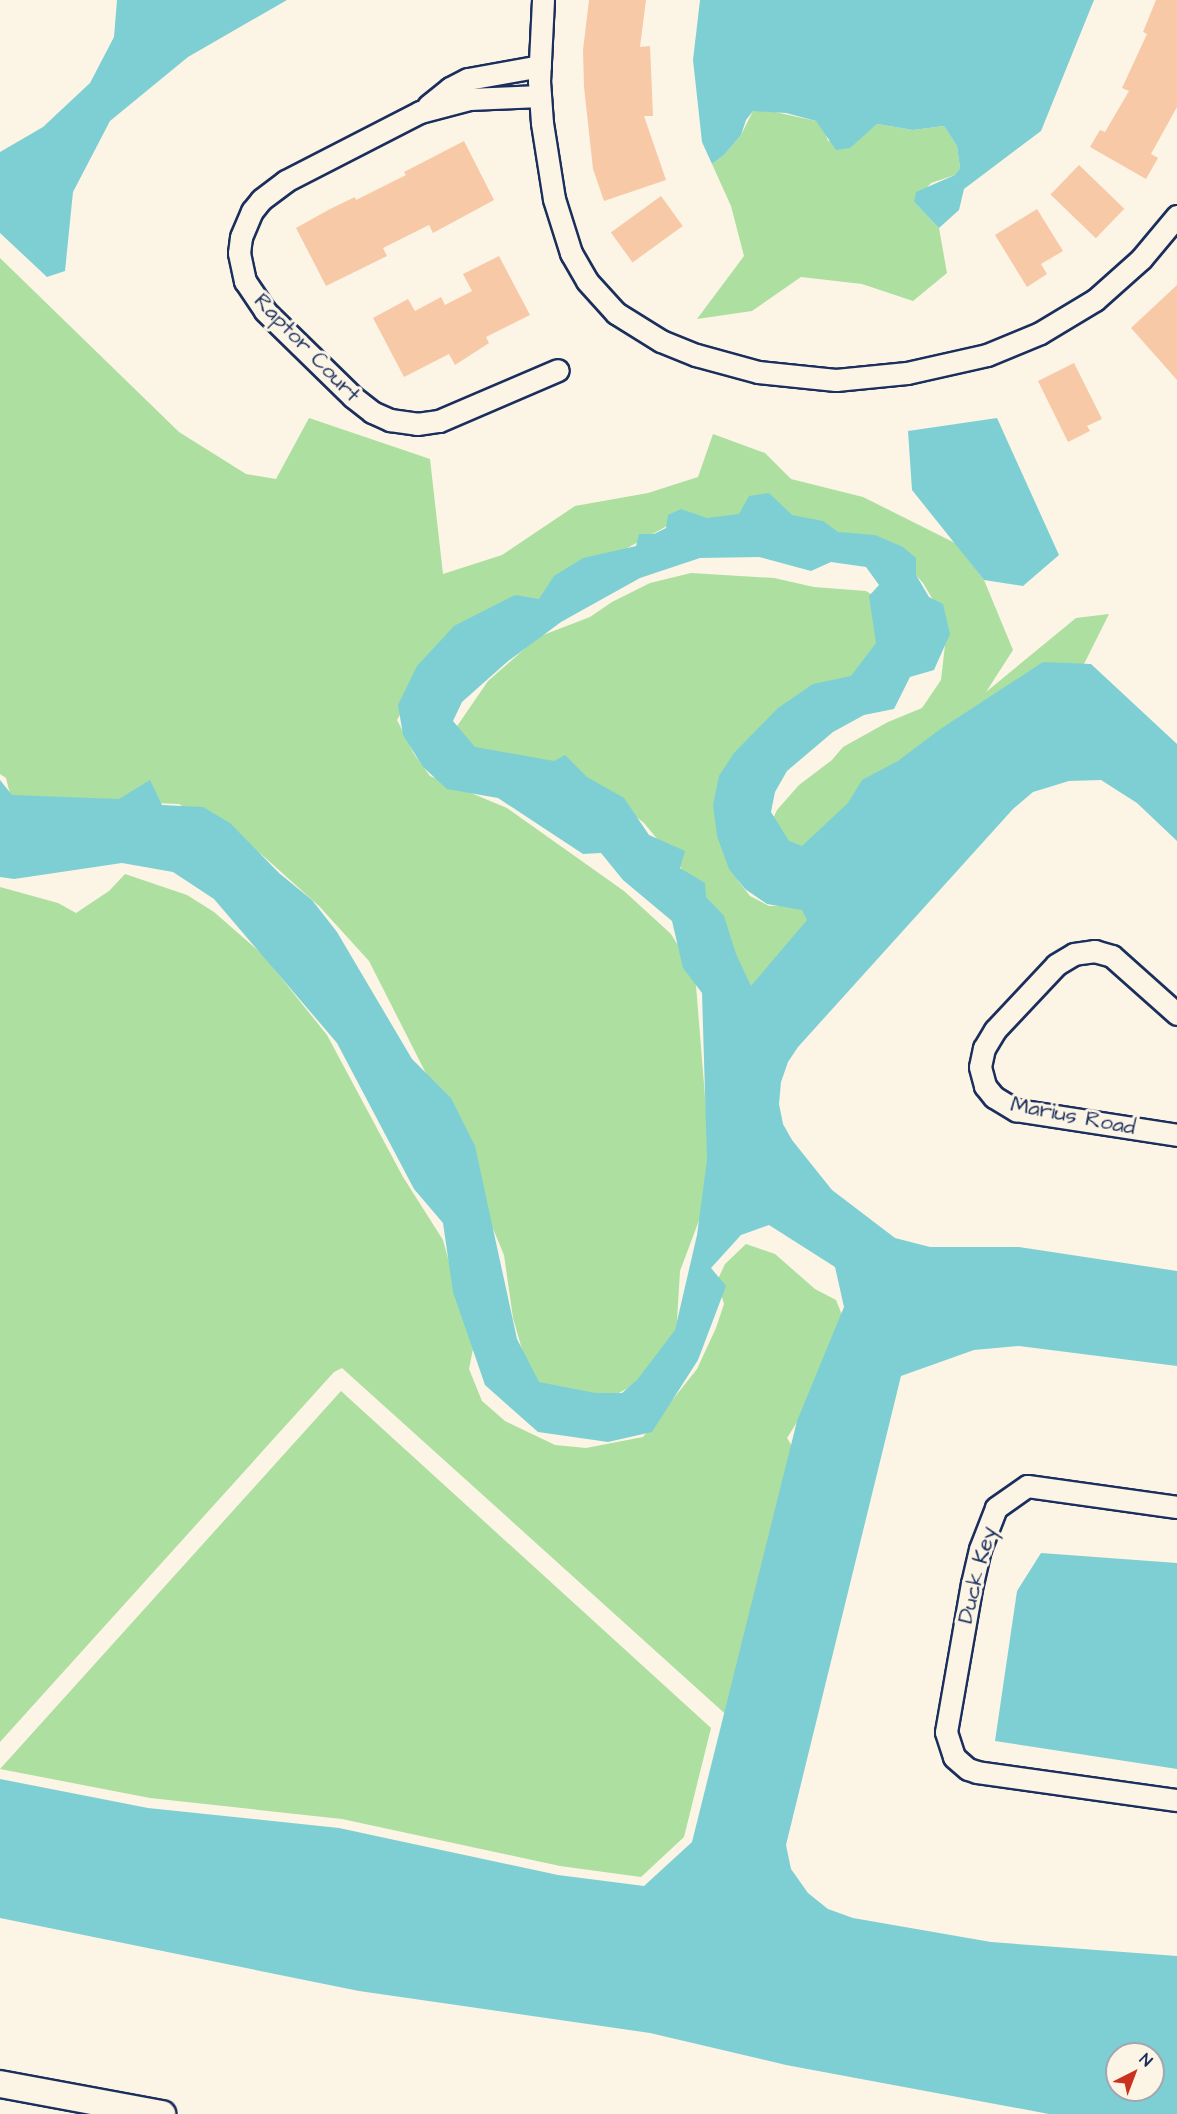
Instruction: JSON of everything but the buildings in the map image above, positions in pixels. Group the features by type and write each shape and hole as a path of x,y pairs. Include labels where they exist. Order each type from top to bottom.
{"street":[{"path":"543,0 540,96 554,199 571,253 596,293 616,313 661,341 696,356 758,372 810,379 868,378 946,366 1021,342 1076,313 1110,288 1148,251 1177,216"},
{"name":"Raptor Court","path":"540,66 468,79 450,88 420,112 286,182 261,200 245,224 240,253 245,281 265,311 353,397 372,412 390,420 417,424 439,421 558,370"},
{"name":"Raptor Court","path":"420,112 470,99 540,96"},
{"name":"Marius Road","path":"1177,1014 1112,956 1095,951 1080,952 1056,964 995,1030 984,1048 980,1067 985,1086 994,1097 1016,1110 1177,1135"},
{"name":"Duck Key","path":"1177,1507 1027,1486 996,1508 980,1549 972,1583 946,1721 947,1741 954,1757 968,1769 986,1775 1177,1800"},
{"path":"0,2084 162,2114"}],"green space":[{"path":"766,110 816,121 824,129 828,141 870,130 877,124 913,130 944,126 957,146 960,168 955,175 931,183 914,202 939,228 947,273 913,301 862,284 801,277 752,311 697,319 744,256 731,206 712,164 724,155 741,135 753,111"},
{"path":"0,258 179,432 246,474 276,479 309,418 430,459 443,574 502,555 575,506 648,493 698,477 713,434 765,453 791,479 863,497 955,543 984,580 1013,650 986,692 1076,618 1109,614 1080,672 835,839 786,850 770,825 777,810 799,785 832,760 843,747 888,722 922,708 941,680 945,645 936,605 923,583 895,552 667,526 602,562 409,698 397,720 414,754 430,776 507,808 624,891 671,934 695,973 709,1146 707,1199 680,1271 676,1338 648,1377 606,1400 532,1384 513,1318 504,1255 439,1099 369,961 319,906 261,854 179,804 95,801 13,806 6,778 0,774"},
{"path":"691,573 774,578 814,587 866,591 874,596 883,618 869,676 841,687 724,850 739,882 750,896 769,906 798,905 816,909 757,1000 696,886 644,823 572,766 494,762 453,732 488,681 538,637 590,617 612,602 650,583"},
{"path":"125,874 187,895 214,912 262,954 327,1035 403,1177 443,1240 473,1349 469,1369 482,1401 505,1421 555,1445 586,1448 643,1437 697,1369 716,1328 724,1304 717,1281 725,1264 746,1244 775,1254 815,1289 836,1300 851,1337 787,1438 795,1451 791,1479 778,1498 785,1532 742,1729 342,1368 334,1372 0,1742 0,887 58,903 76,913 109,891"},
{"path":"341,1391 711,1728 684,1837 641,1877 560,1866 342,1819 150,1798 0,1769"}],"water":[{"path":"117,0 287,0 188,57 110,121 73,192 65,271 47,277 0,233 0,152 43,127 90,83 114,37"},
{"path":"700,0 1094,0 1041,131 964,189 959,210 939,228 914,202 916,192 955,175 960,168 957,146 944,126 913,130 877,124 850,148 836,150 816,121 786,113 753,111 746,120 741,135 724,155 712,164 702,142 693,60"},
{"path":"997,418 1059,555 1023,586 984,580 912,490 908,431"},
{"path":"769,493 792,515 823,521 838,532 875,535 903,547 916,558 916,575 929,597 943,604 950,634 934,670 910,677 894,709 864,715 833,732 787,771 775,792 771,812 789,841 802,846 848,803 862,780 898,761 939,730 1043,662 1091,664 1177,744 1177,841 1137,803 1101,780 1069,781 1033,792 1013,809 798,1047 788,1062 781,1082 779,1104 783,1124 792,1140 832,1190 895,1238 930,1247 1019,1247 1177,1271 1177,1366 1019,1346 974,1350 901,1376 786,1845 791,1869 808,1893 828,1909 853,1918 991,1942 1177,1956 1177,2114 1049,2114 786,2065 650,2033 359,1991 0,1918 0,1779 148,1808 339,1828 558,1875 644,1886 692,1842 797,1421 844,1307 835,1267 769,1225 741,1235 711,1268 726,1286 698,1360 652,1432 608,1442 538,1432 485,1385 453,1292 443,1223 414,1189 337,1043 214,899 173,872 122,863 14,879 0,877 0,780 12,795 119,799 150,780 162,805 203,807 230,823 279,873 312,900 337,932 412,1059 451,1098 475,1146 517,1339 539,1382 595,1393 622,1393 637,1380 675,1330 697,1235 707,1160 702,993 683,968 672,921 623,880 601,853 583,854 498,798 447,789 423,767 403,735 398,705 417,666 454,626 515,595 539,599 554,576 583,558 636,546 639,534 654,534 666,528 668,515 681,509 707,518 739,514 749,496","holes":["759,557 811,571 831,562 866,567 879,585 869,596 876,643 851,676 813,684 778,708 734,753 719,776 713,805 717,836 729,869 745,889 767,904 802,910 807,920 751,986 736,954 724,916 706,897 705,883 680,868 685,851 649,835 624,798 587,777 565,755 554,761 475,747 453,721 462,702 507,662 561,622 640,578 700,558"]},
{"path":"1041,1553 1177,1563 1177,1769 995,1741 1017,1591"}]}
